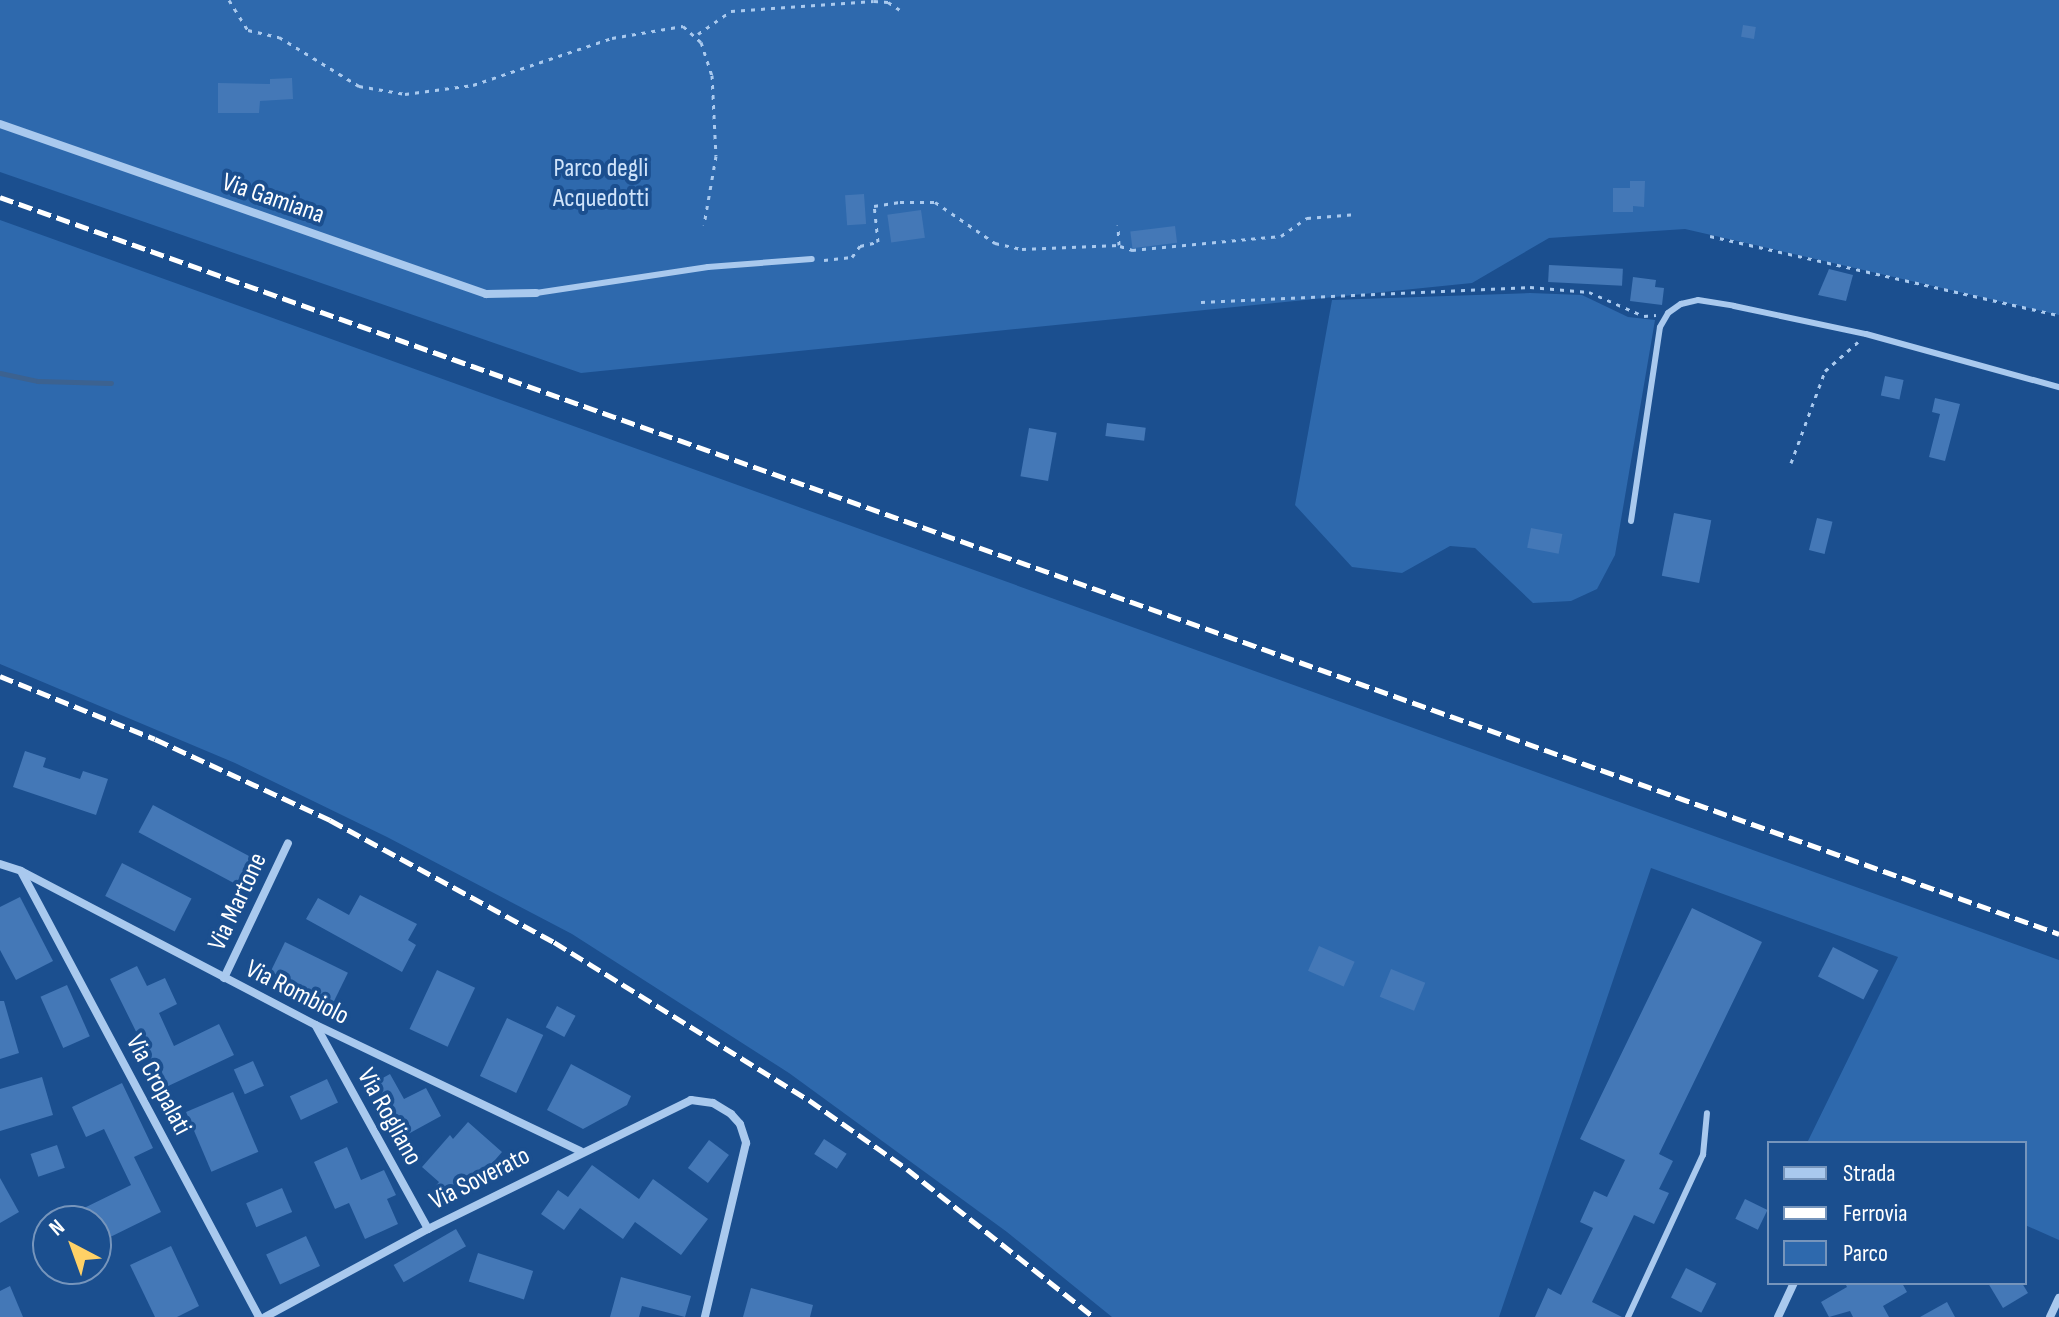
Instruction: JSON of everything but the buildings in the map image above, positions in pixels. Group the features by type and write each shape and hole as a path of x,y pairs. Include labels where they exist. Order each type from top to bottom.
{"street":[{"name":"Via Gamiana","path":"0,124 486,294 536,293"},
{"name":"Via Martone","path":"224,978 288,843"},
{"name":"Via Rombiolo","path":"0,864 21,871 316,1025 580,1151"},
{"name":"Via Cropalati","path":"21,871 259,1317"},
{"name":"Via Rogliano","path":"316,1025 428,1229"},
{"name":"Via Soverato","path":"265,1317 580,1151 682,1102 705,1101 720,1106 737,1119 746,1143 705,1317"},
{"path":"1778,1317 1793,1285"},
{"path":"2050,1317 2059,1298"}],"lane":[{"path":"536,293 708,267 812,259"},
{"path":"1631,521 1660,327 1668,313 1681,304 1698,300 1866,334 2059,387"},
{"path":"1628,1317 1703,1155 1707,1113"}],"path":[{"path":"229,0 248,30 279,37 359,86 378,92 441,91 473,85 612,38 683,26 697,35 710,65 715,121 713,182 704,225"},
{"path":"697,35 731,11 874,1 888,2 900,10"},
{"path":"812,259 852,257 860,246 878,242 874,206 900,202 935,202 995,243 1022,249 1119,245 1132,250 1281,236 1307,218 1357,214"},
{"path":"1118,225 1119,245"},
{"path":"1710,236 2059,315"},
{"path":"1201,302 1530,287 1589,292 1644,316 1668,313"},
{"path":"1791,463 1825,371 1866,334"}],"green space":[{"name":"Parco degli Acquedotti","path":"0,0 2059,0 2059,315 1685,229 1549,238 1472,283 581,373 0,172"},
{"path":"0,220 2059,960 2059,1240 2027,1226 2027,1141 1808,1141 1898,957 1651,868 1499,1317 1112,1317 1007,1232 789,1073 572,934 387,837 235,763 0,664"},
{"path":"1530,293 1582,295 1628,317 1655,320 1615,555 1597,589 1571,601 1533,603 1475,548 1450,546 1402,573 1352,567 1295,505 1332,300"}],"waterway":[{"path":"0,373 38,381 111,383"}],"railway":[{"path":"0,197 2059,934"},
{"path":"0,676 155,739 330,820 554,942 809,1100 907,1169 1094,1317"}]}
